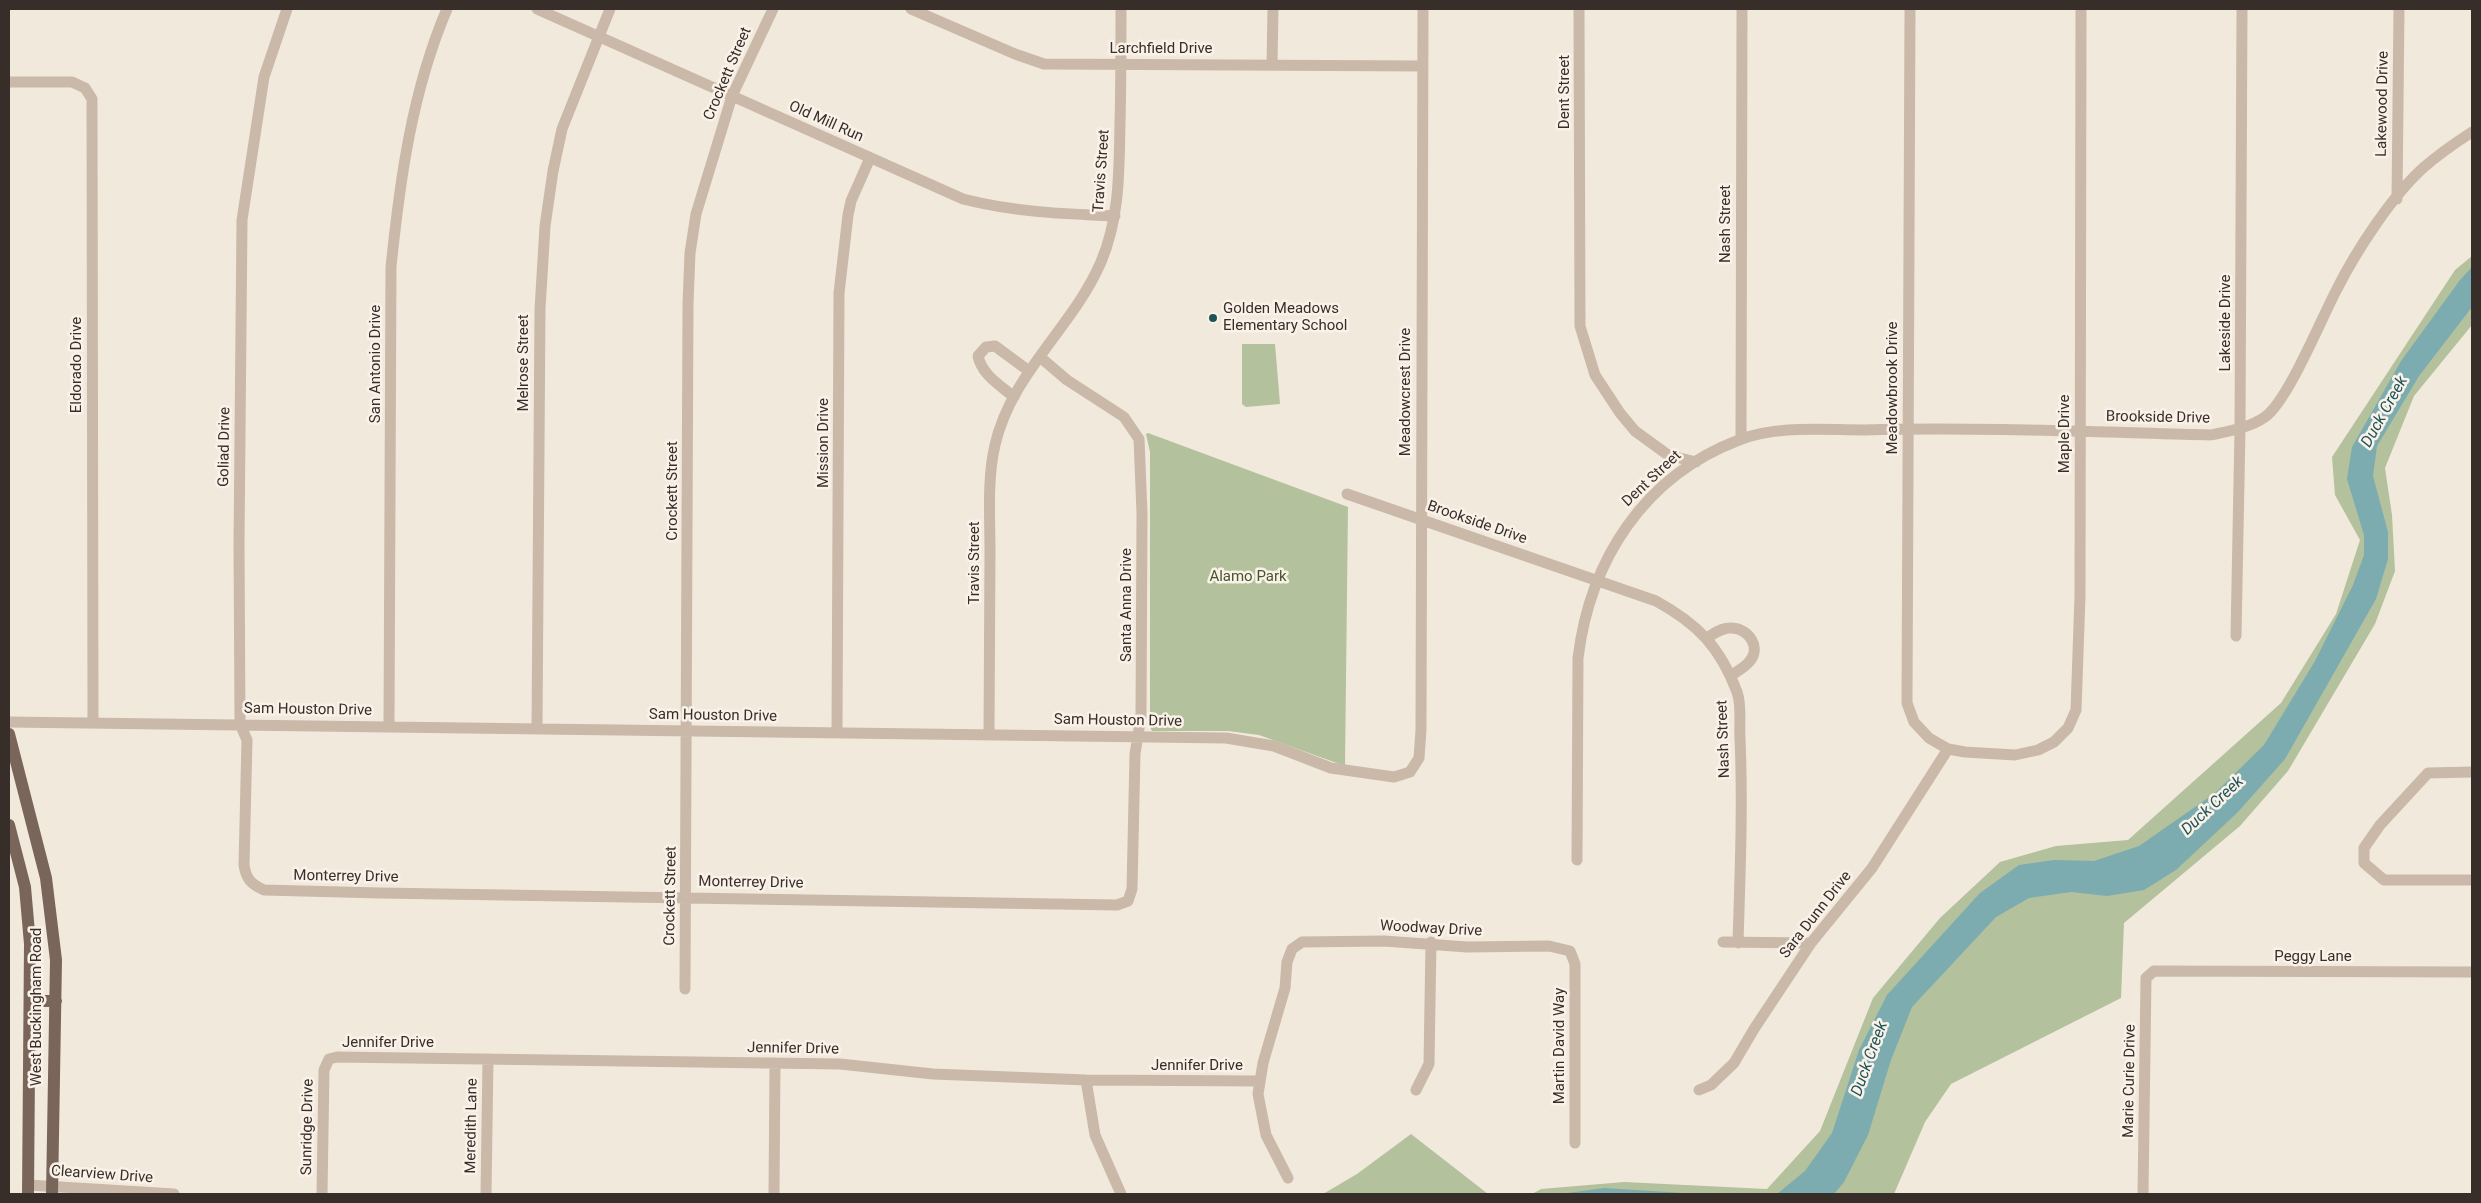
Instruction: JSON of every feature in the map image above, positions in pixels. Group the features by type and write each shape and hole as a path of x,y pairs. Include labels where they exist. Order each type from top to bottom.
{"main road":[{"name":"West Buckingham Road","path":"9,734 42,861 53,922 56,960 56,1001 52,1190"},
{"name":"West Buckingham Road","path":"9,825 19,862 28,913 31,1001 28,1190"},
{"path":"19,862 42,861"},
{"path":"31,1001 56,1001"}],"street":[{"name":"Goliad Drive","path":"254,886 246,877 244,865 246,740 240,724 239,543 242,220 264,77 286,9"},
{"name":"San Antonio Drive","path":"389,726 391,267 398,196 421,79 447,9"},
{"name":"Old Mill Run","path":"538,9 964,199 996,207 1034,213 1115,216"},
{"name":"Melrose Street","path":"537,728 540,309 545,226 553,171 562,129 610,9"},
{"name":"Crockett Street","path":"685,989 688,304 690,253 696,214 732,96 773,9"},
{"name":"Larchfield Drive","path":"910,9 937,14 1044,64 1422,66"},
{"name":"Travis Street","path":"989,734 990,488 995,446 1004,414 1014,396 1029,371 1076,308 1101,262 1115,216 1119,180 1121,9"},
{"path":"1272,65 1273,9"},
{"name":"Meadowcrest Drive","path":"1410,772 1419,758 1421,730 1422,9"},
{"name":"Dent Street","path":"1580,9 1580,326 1595,375 1620,413 1635,430 1668,455 1696,462"},
{"name":"Nash Street","path":"1741,439 1742,9"},
{"name":"Meadowbrook Drive","path":"1910,9 1908,703 1914,722 1929,738 1948,748"},
{"name":"Maple Drive","path":"1948,748 1965,752 2015,755 2038,750 2054,742 2068,728 2076,710 2080,596 2082,9"},
{"name":"Lakeside Drive","path":"2236,636 2240,429 2242,9"},
{"name":"Lakewood Drive","path":"2397,199 2399,9"},
{"name":"Eldorado Drive","path":"9,82 72,82 85,88 92,99 93,722"},
{"name":"Brookside Drive","path":"1696,462 1741,439 1776,431 1908,429 2211,435 2240,429 2265,417 2280,401 2338,286 2367,238 2397,199 2422,169 2446,149 2472,132"},
{"name":"Mission Drive","path":"837,732 840,293 851,201 870,158"},
{"path":"1014,396 988,374 979,364 978,356 986,347 995,346 1029,371"},
{"name":"Santa Anna Drive","path":"1040,357 1067,380 1124,416 1139,439 1142,513 1139,736 1135,754 1132,889 1128,900"},
{"name":"Dent Street","path":"1577,860 1578,658 1582,629 1598,581 1612,550 1629,521 1661,487 1696,462"},
{"name":"Brookside Drive","path":"1347,494 1598,581"},
{"name":"Nash Street","path":"1598,581 1656,601 1684,616 1702,632 1730,676 1738,694 1741,766 1738,943"},
{"path":"1706,638 1723,629 1732,628 1744,631 1751,637 1754,646 1753,655 1749,662 1730,676"},
{"name":"Sam Houston Drive","path":"9,722 1226,738 1274,746 1331,768 1386,776 1403,776 1410,772"},
{"name":"Sara Dunn Drive","path":"1699,1090 1711,1085 1734,1063 1754,1029 1811,943 1872,868 1948,748"},
{"path":"2472,772 2428,773 2380,826 2364,848 2364,863 2384,880 2472,880"},
{"name":"Monterrey Drive","path":"254,886 264,890 1117,905 1128,900"},
{"name":"Woodway Drive","path":"1259,1081 1280,1009 1292,949 1302,942 1431,942 1467,947 1549,946 1570,951"},
{"path":"1416,1090 1429,1064 1431,942"},
{"path":"1723,942 1811,943"},
{"name":"Martin David Way","path":"1570,951 1575,964 1575,1143"},
{"name":"Peggy Lane","path":"2154,971 2472,972"},
{"name":"Marie Curie Drive","path":"2143,1194 2146,978 2154,971"},
{"name":"Jennifer Drive","path":"327,1062 329,1059 337,1057 840,1064 933,1074 1086,1080 1259,1081"},
{"name":"Meredith Lane","path":"486,1194 488,1059"},
{"name":"Sunridge Drive","path":"322,1194 324,1070 327,1062"},
{"path":"774,1194 775,1063"},
{"path":"1086,1080 1095,1135 1121,1194"},
{"path":"1259,1081 1258,1094 1266,1135 1288,1178"},
{"name":"Clearview Drive","path":"28,1190 174,1194"}],"green space":[{"path":"2472,256 2472,325 2414,396 2385,468 2392,515 2395,571 2375,624 2288,771 2240,826 2124,923 2121,998 1951,1084 1925,1122 1894,1194 1532,1194 1541,1189 1624,1182 1767,1189 1820,1131 1873,998 1940,918 2000,862 2056,846 2128,840 2281,703 2336,614 2360,540 2335,495 2332,457 2455,270"},
{"path":"1242,344 1275,344 1280,404 1246,407 1242,404"},
{"name":"Alamo Park","path":"1148,433 1348,507 1345,766 1259,735 1228,731 1152,731 1150,727 1150,452 1146,434"},
{"path":"1411,1134 1488,1194 1323,1194 1357,1174"}],"water":[{"name":"Duck Creek","path":"2472,267 2472,307 2419,376 2377,446 2373,476 2388,532 2388,559 2376,599 2285,759 2238,812 2176,870 2144,890 2107,896 2071,892 2029,898 1996,917 1912,1007 1891,1060 1868,1135 1844,1182 1834,1194 1777,1194 1805,1171 1832,1133 1859,1050 1887,995 1980,893 2019,865 2054,860 2094,861 2139,846 2215,793 2264,745 2315,661 2353,585 2364,555 2364,535 2347,479 2352,447 2401,361 2460,280"},
{"path":"1604,1188 1699,1194 1560,1194"}],"place":[{"name":"Golden Meadows Elementary School","path":"1213,318"}]}
